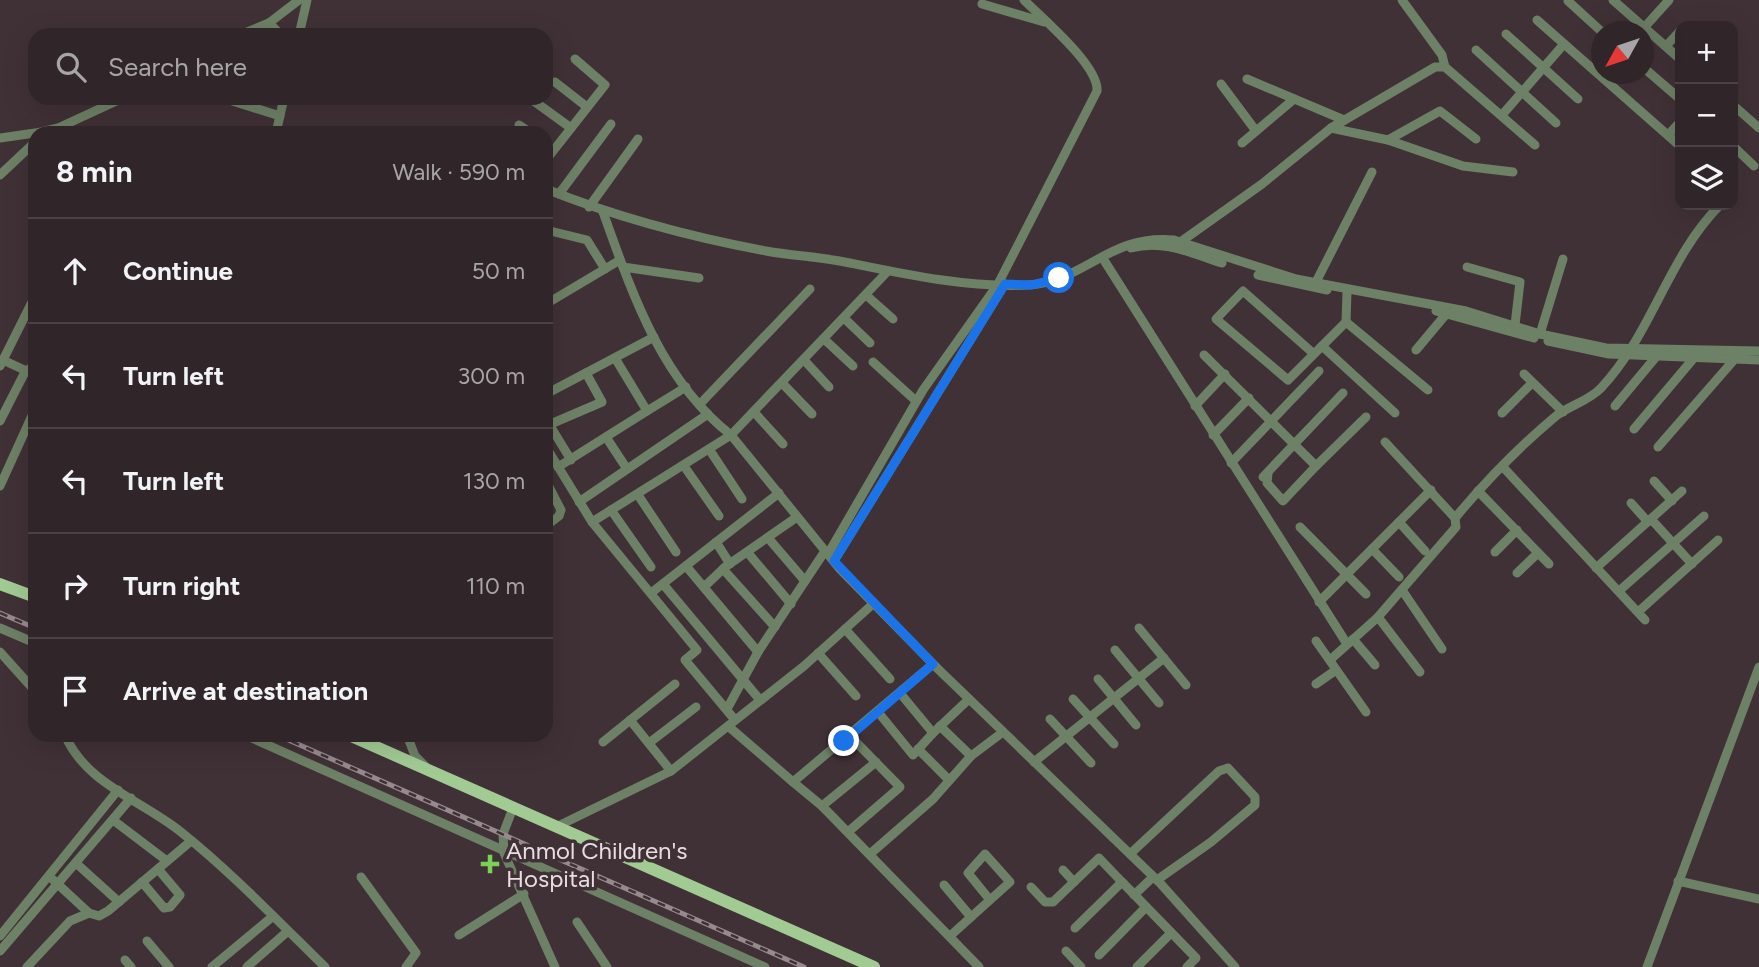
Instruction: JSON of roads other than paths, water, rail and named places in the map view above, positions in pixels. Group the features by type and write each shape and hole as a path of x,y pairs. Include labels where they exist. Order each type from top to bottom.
{"main road":[{"path":"0,584 28,594"},
{"path":"365,742 874,967"}],"street":[{"path":"257,28 269,23 299,0"},
{"path":"301,28 307,0"},
{"path":"727,709 758,652 805,581 829,555 1002,284 1097,91 1093,73 1024,0"},
{"path":"1402,0 1442,55 1446,67 1535,145"},
{"path":"1613,0 1635,21"},
{"path":"1568,1 1591,22"},
{"path":"1649,21 1664,2"},
{"path":"982,4 1046,22"},
{"path":"1537,20 1591,66"},
{"path":"269,23 274,28"},
{"path":"1506,34 1578,99"},
{"path":"1666,46 1675,36"},
{"path":"1654,37 1675,54"},
{"path":"1503,115 1564,44"},
{"path":"1476,50 1556,123"},
{"path":"553,143 571,128 605,85 575,59"},
{"path":"1179,245 1262,184 1331,128 1435,67 1446,67"},
{"path":"1654,77 1675,95"},
{"path":"1247,79 1344,120"},
{"path":"555,82 587,107"},
{"path":"1222,84 1256,131"},
{"path":"1612,84 1675,141"},
{"path":"1242,143 1294,99"},
{"path":"57,126 107,105"},
{"path":"246,105 281,116"},
{"path":"278,126 283,105"},
{"path":"539,105 571,128"},
{"path":"1738,109 1759,128"},
{"path":"1388,141 1440,111 1450,116 1476,139"},
{"path":"559,194 611,124"},
{"path":"1668,135 1675,127"},
{"path":"1331,128 1388,141 1463,166 1513,172"},
{"path":"0,138 28,135"},
{"path":"589,207 638,139"},
{"path":"1734,147 1754,166"},
{"path":"0,174 28,148"},
{"path":"1316,282 1372,172"},
{"path":"553,192 603,212 748,247 888,271 1002,284 1032,285 1059,278 1123,244 1144,239 1179,245 1341,290 1447,313 1541,340 1630,352 1733,356 1759,360"},
{"path":"1455,518 1478,491 1563,412 1600,389 1630,352 1693,236 1716,210"},
{"path":"603,212 621,263 672,371 708,414 731,435 829,555 874,603 933,664 1155,878 1235,967"},
{"path":"553,232 587,240 604,269"},
{"path":"1179,245 1282,282 1466,311 1540,334 1655,358 1693,359 1759,351"},
{"path":"1102,257 1346,645 1375,665"},
{"path":"1540,334 1563,259"},
{"path":"553,300 604,269 621,263 699,278"},
{"path":"1467,267 1520,282 1515,325"},
{"path":"592,522 731,435 888,271"},
{"path":"829,555 916,401 979,307 1002,284"},
{"path":"700,404 810,289"},
{"path":"1341,290 1346,322 1428,390"},
{"path":"1314,354 1243,291 1216,319 1288,380 1314,354 1322,346 1346,322"},
{"path":"866,295 893,319"},
{"path":"28,310 2,363 28,371"},
{"path":"1416,350 1447,313"},
{"path":"844,318 870,343"},
{"path":"553,390 654,337"},
{"path":"824,340 853,366"},
{"path":"1322,346 1395,412"},
{"path":"1204,355 1317,466"},
{"path":"1658,447 1733,356"},
{"path":"615,358 647,411"},
{"path":"1615,406 1655,358"},
{"path":"1634,429 1693,359"},
{"path":"804,360 830,387"},
{"path":"873,362 916,401"},
{"path":"1231,463 1319,371"},
{"path":"553,423 602,402 586,373"},
{"path":"1195,406 1225,374"},
{"path":"1524,374 1563,412"},
{"path":"0,421 28,375"},
{"path":"782,383 812,414"},
{"path":"1502,413 1532,383"},
{"path":"558,467 686,387"},
{"path":"1343,393 1265,475 1267,483 1283,500 1366,417"},
{"path":"1213,435 1249,398"},
{"path":"754,412 783,444"},
{"path":"579,502 708,414"},
{"path":"0,486 28,424"},
{"path":"553,433 571,460"},
{"path":"606,438 627,469"},
{"path":"1330,660 1378,617 1456,527 1455,518 1385,442"},
{"path":"709,449 742,499"},
{"path":"553,459 592,522 697,650 685,660 727,709 731,723 822,806 979,967"},
{"path":"684,466 719,516"},
{"path":"1503,467 1645,620"},
{"path":"1654,481 1671,501"},
{"path":"1319,602 1430,490"},
{"path":"1478,491 1549,564"},
{"path":"1596,568 1682,491"},
{"path":"652,593 779,493"},
{"path":"553,495 561,510 553,521"},
{"path":"638,495 676,552"},
{"path":"1631,503 1692,564"},
{"path":"611,510 650,567"},
{"path":"1619,591 1704,516"},
{"path":"704,587 726,567 797,517"},
{"path":"1399,522 1425,551"},
{"path":"1300,527 1366,594"},
{"path":"1495,552 1517,530"},
{"path":"769,539 805,581"},
{"path":"1638,612 1718,540"},
{"path":"716,542 726,567 775,627"},
{"path":"1372,549 1399,577"},
{"path":"1517,573 1538,552"},
{"path":"748,553 791,604"},
{"path":"686,566 758,652"},
{"path":"663,584 760,700"},
{"path":"1402,590 1442,649"},
{"path":"556,827 671,771 818,653 874,603"},
{"path":"1378,617 1420,672"},
{"path":"0,628 28,640"},
{"path":"1139,628 1186,685"},
{"path":"845,629 890,679"},
{"path":"1316,641 1366,712"},
{"path":"1115,650 1159,702"},
{"path":"0,652 28,683"},
{"path":"818,653 856,696"},
{"path":"1034,762 1164,658"},
{"path":"793,782 933,664"},
{"path":"1647,967 1759,667"},
{"path":"1316,684 1336,670"},
{"path":"1098,679 1136,725"},
{"path":"603,742 675,684"},
{"path":"900,693 971,757"},
{"path":"878,712 912,755 969,699"},
{"path":"1073,699 1114,744"},
{"path":"649,743 696,707"},
{"path":"1050,719 1091,763"},
{"path":"630,720 671,771"},
{"path":"870,855 933,799 971,757 1003,732"},
{"path":"848,832 901,787 850,736"},
{"path":"68,742 90,773 131,798 191,841 325,967"},
{"path":"260,742 504,853 765,967"},
{"path":"410,742 415,756 429,771"},
{"path":"918,749 949,780"},
{"path":"822,806 876,762"},
{"path":"1130,854 1219,771 1228,768 1255,797 1255,805 1211,842 1134,895"},
{"path":"0,936 118,790"},
{"path":"0,951 131,798"},
{"path":"513,808 503,834 504,853 555,967"},
{"path":"113,820 167,861"},
{"path":"49,876 89,913 99,916 191,841"},
{"path":"950,936 971,917 990,900 1010,882 985,854 968,873 990,900"},
{"path":"1031,887 1049,903 1099,858 1196,958 1186,967"},
{"path":"77,864 119,902"},
{"path":"142,882 164,908 170,907 180,895 158,869"},
{"path":"1063,870 1074,882"},
{"path":"361,877 416,953 406,967"},
{"path":"1678,881 1759,899"},
{"path":"1075,928 1122,882"},
{"path":"944,886 971,917"},
{"path":"459,935 524,894"},
{"path":"1099,955 1146,907"},
{"path":"27,967 70,921 89,913"},
{"path":"212,967 272,916"},
{"path":"577,922 607,967"},
{"path":"247,967 288,931"},
{"path":"1137,967 1171,933"},
{"path":"147,941 169,967"},
{"path":"1066,951 1081,967"}],"railway":[{"path":"0,613 28,625"},
{"path":"293,742 804,967"}],"place":[{"name":"Anmol Children's Hospital","path":"490,864"}]}
